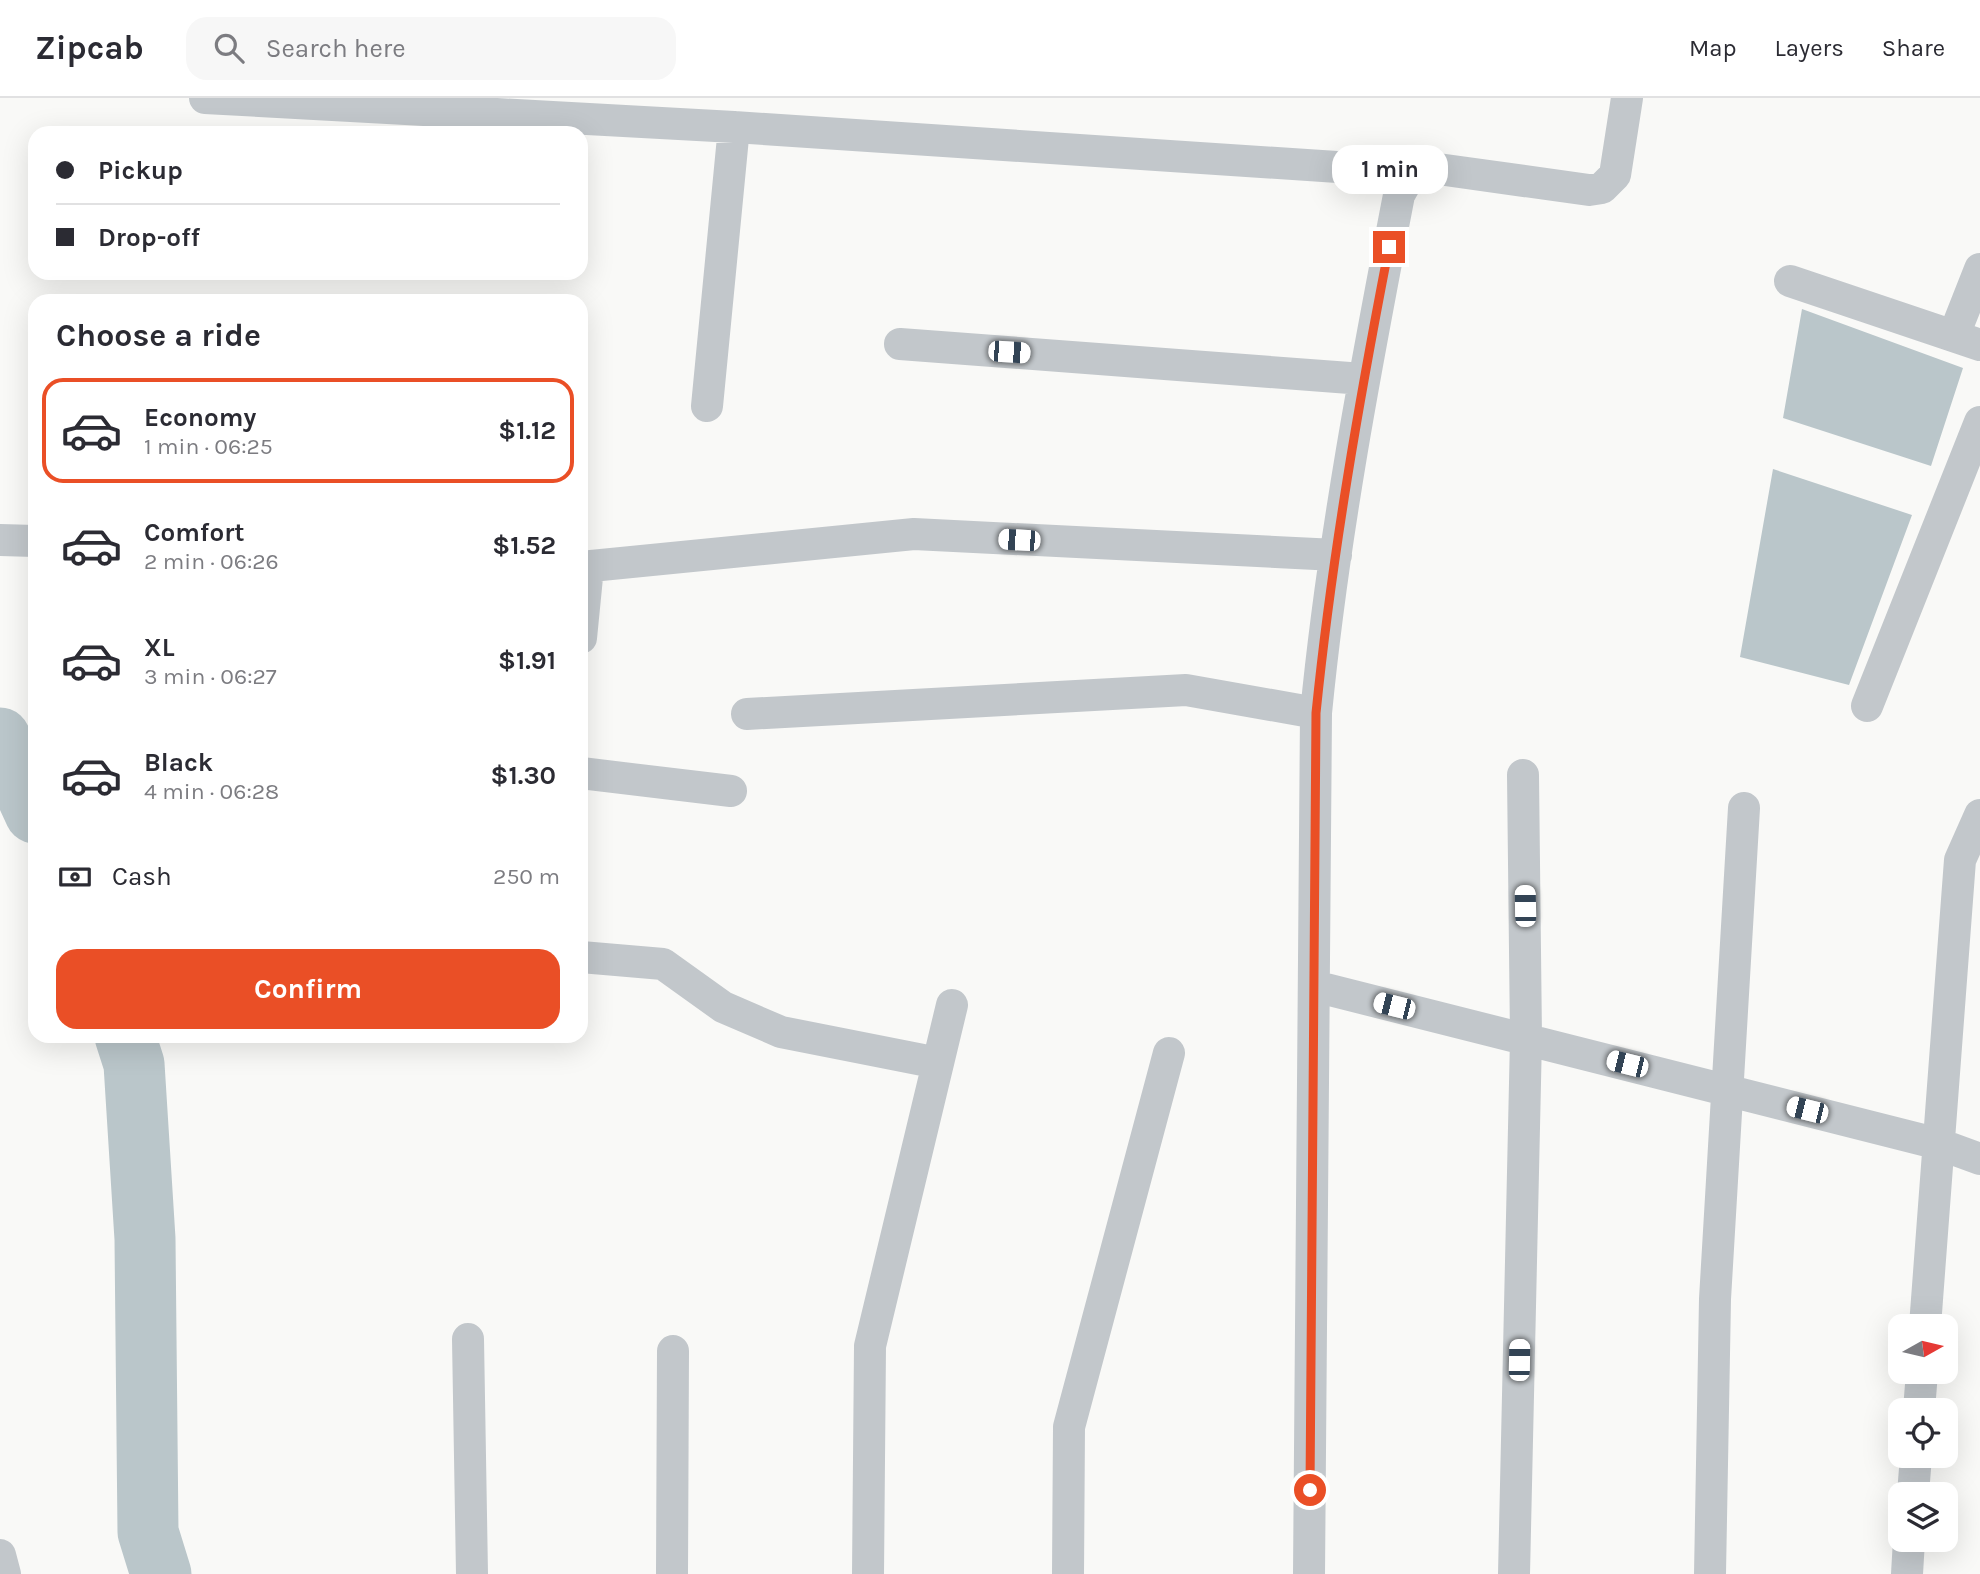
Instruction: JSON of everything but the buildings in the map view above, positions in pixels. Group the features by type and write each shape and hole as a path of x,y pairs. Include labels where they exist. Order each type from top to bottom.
{"street":[{"path":"205,98 734,127 1412,172 1431,168 1589,190 1602,188 1615,175 1627,98"},
{"path":"707,406 734,127"},
{"path":"1309,1574 1316,713 1324,635 1363,379 1399,195 1412,172"},
{"path":"1790,281 1967,340 1980,269"},
{"path":"900,344 1363,379"},
{"path":"1867,706 1980,422"},
{"path":"588,567 914,534 1336,555"},
{"path":"0,540 28,541"},
{"path":"747,713 1186,690 1316,713"},
{"path":"588,774 731,791"},
{"path":"1514,1574 1526,1038 1523,775"},
{"path":"1710,1574 1715,1299 1744,808"},
{"path":"1926,1314 1960,860 1980,815"},
{"path":"588,958 663,964 723,1007 781,1032 939,1063"},
{"path":"1314,986 1939,1144 1980,1159"},
{"path":"869,1574 870,1346 952,1004"},
{"path":"1068,1574 1069,1427 1169,1053"},
{"path":"468,1339 472,1574"},
{"path":"671,1574 673,1351"},
{"path":"1907,1574 1908,1552"},
{"path":"0,1555 5,1574"}],"shaded area":[{"path":"1802,309 1963,368 1931,466 1783,418"},
{"path":"1773,469 1912,515 1849,685 1740,657"}],"waterway":[{"path":"0,738 28,798"},
{"path":"127,1043 134,1064 145,1239 148,1532 161,1574"}],"route":[{"path":"1310,1490 1316,713 1324,635 1363,379 1389,247"}]}
